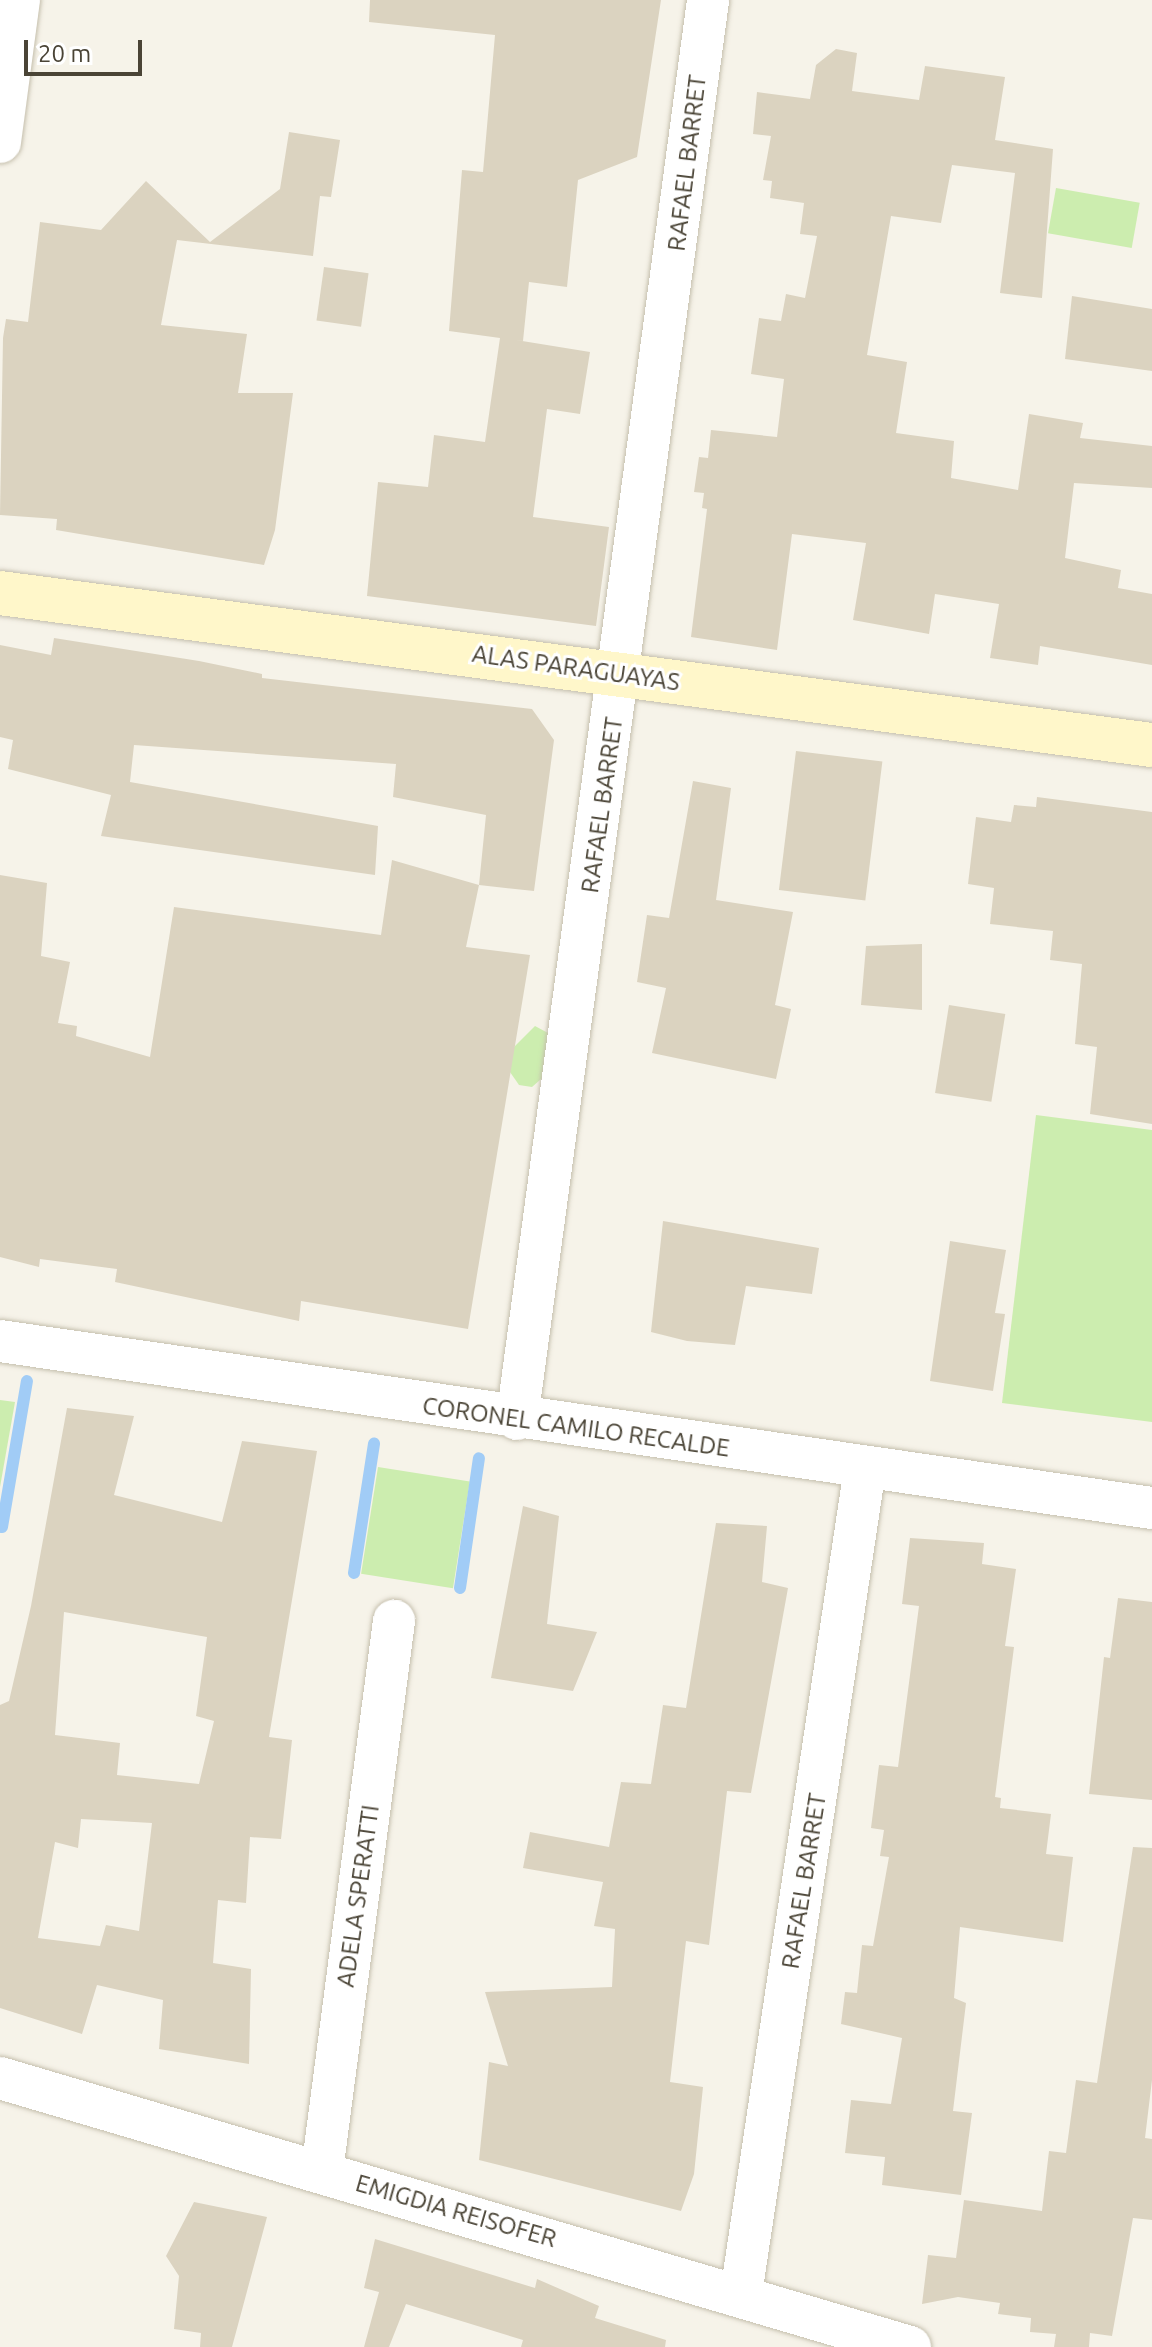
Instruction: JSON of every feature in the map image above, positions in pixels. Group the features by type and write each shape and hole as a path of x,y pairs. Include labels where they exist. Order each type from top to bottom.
{"street":[{"path":"0,142 19,0"},
{"name":"RAFAEL BARRET","path":"517,1419 620,674 708,0"},
{"name":"ALAS PARAGUAYAS","path":"0,593 1152,745"},
{"name":"CORONEL CAMILO RECALDE","path":"0,1341 517,1419 1152,1508"},
{"name":"RAFAEL BARRET","path":"741,2294 865,1468"},
{"name":"ADELA SPERATTI","path":"322,2171 394,1621"},
{"name":"EMIGDIA REISOFER","path":"0,2078 741,2294 897,2345"}],"green space":[{"path":"1056,188 1140,203 1132,248 1048,233"},
{"path":"535,1026 548,1033 548,1073 532,1087 519,1085 510,1072 511,1050"},
{"path":"1036,1115 1152,1130 1152,1422 1002,1403"},
{"path":"0,1400 15,1402 0,1487"},
{"path":"378,1467 470,1482 453,1588 361,1574"}],"building":[{"path":"370,0 661,0 637,157 578,180 567,287 529,282 523,341 516,340 590,352 580,414 547,409 533,517 609,527 596,626 367,596 378,482 428,487 434,435 485,442 500,338 449,331 462,170 483,172 495,35 369,22"},
{"path":"836,49 857,53 852,91 919,100 925,66 1005,77 995,140 1053,149 1042,298 1000,293 1015,173 952,165 941,223 891,216 867,355 907,362 896,433 954,441 951,478 1018,490 1029,414 1083,423 1080,438 1152,446 1152,488 1074,483 1065,558 1121,570 1118,588 1152,594 1152,665 1040,646 1038,665 990,658 999,604 935,594 929,634 853,620 866,543 792,534 777,650 691,637 707,509 702,508 704,493 694,492 699,457 708,458 711,430 777,437 784,379 751,374 759,318 781,321 786,294 805,298 817,236 800,234 804,203 770,198 772,181 763,180 771,136 753,134 757,92 810,99 816,65"},
{"path":"289,132 340,140 331,197 320,196 313,256 177,240 161,325 247,334 238,393 293,393 275,530 264,565 56,530 57,519 0,515 3,338 6,319 28,322 40,222 101,230 146,181 210,242 280,189"},
{"path":"324,267 369,273 361,327 316,320"},
{"path":"1072,296 1152,309 1152,371 1065,359"},
{"path":"54,638 199,661 262,674 262,678 532,709 554,740 534,891 479,885 486,815 393,797 396,764 134,745 130,782 378,826 375,875 101,836 111,795 8,769 13,740 0,737 0,645 51,655"},
{"path":"796,751 882,762 865,901 779,890"},
{"path":"693,781 731,788 716,900 793,912 775,1005 791,1009 776,1079 652,1053 666,988 637,982 647,915 669,918"},
{"path":"1037,797 1152,812 1152,1124 1090,1114 1097,1047 1075,1044 1082,964 1050,960 1053,931 990,924 994,888 968,884 976,817 1011,822 1014,805 1036,807"},
{"path":"392,860 479,885 466,947 530,955 468,1329 301,1301 299,1321 115,1282 117,1269 40,1259 39,1267 0,1257 0,875 47,883 41,956 70,962 58,1023 77,1026 76,1036 150,1057 174,907 381,935"},
{"path":"922,944 922,1010 861,1005 866,946"},
{"path":"949,1005 1005,1014 991,1102 935,1093"},
{"path":"663,1221 819,1248 812,1294 746,1286 735,1345 687,1341 651,1332"},
{"path":"950,1241 1006,1250 995,1313 1005,1314 993,1391 930,1381"},
{"path":"67,1408 134,1416 114,1495 222,1522 242,1441 317,1451 269,1737 292,1740 281,1839 250,1837 246,1903 218,1900 213,1963 251,1969 249,2064 159,2049 163,2000 97,1985 82,2034 0,2008 0,1705 9,1701 31,1606","holes":["64,1612 207,1637 196,1716 214,1721 199,1784 117,1775 120,1743 55,1735","81,1819 152,1823 139,1931 106,1925 100,1946 38,1938 55,1842 78,1848"]},
{"path":"523,1506 559,1516 547,1624 597,1632 573,1691 491,1678"},
{"path":"716,1523 767,1526 762,1582 788,1588 751,1793 727,1791 709,1945 686,1941 670,2082 703,2087 694,2174 681,2211 479,2160 489,2062 508,2066 485,1992 612,1987 615,1929 594,1926 603,1882 523,1868 530,1832 609,1847 621,1782 651,1784 663,1705 686,1708"},
{"path":"910,1538 984,1543 982,1564 1016,1569 1005,1646 1014,1647 995,1797 1001,1798 1000,1808 1051,1814 1046,1854 1073,1857 1063,1942 960,1927 954,1998 966,2003 953,2111 972,2113 961,2195 882,2185 885,2157 845,2153 851,2100 891,2104 902,2038 841,2024 845,1992 857,1993 862,1945 873,1946 889,1857 880,1856 884,1830 871,1828 879,1765 898,1767 919,1606 902,1604"},
{"path":"1118,1598 1152,1602 1152,1800 1089,1794 1104,1657 1110,1658"},
{"path":"1133,1847 1152,1848 1152,2080 1145,2138 1152,2139 1152,2220 1133,2218 1112,2336 1090,2333 1089,2347 1054,2347 1056,2334 1030,2332 1031,2318 998,2314 1000,2303 958,2297 922,2304 928,2255 956,2258 964,2200 1042,2211 1049,2151 1066,2153 1076,2080 1097,2083"},
{"path":"194,2202 267,2217 232,2347 200,2347 201,2333 174,2329 179,2276 166,2256"},
{"path":"375,2239 535,2288 537,2279 599,2306 595,2318 666,2340 665,2347 521,2347 523,2340 406,2304 389,2347 364,2347 379,2292 364,2288"}],"waterway":[{"path":"2,1527 27,1381"},
{"path":"354,1573 374,1444"},
{"path":"460,1588 479,1458"}]}
